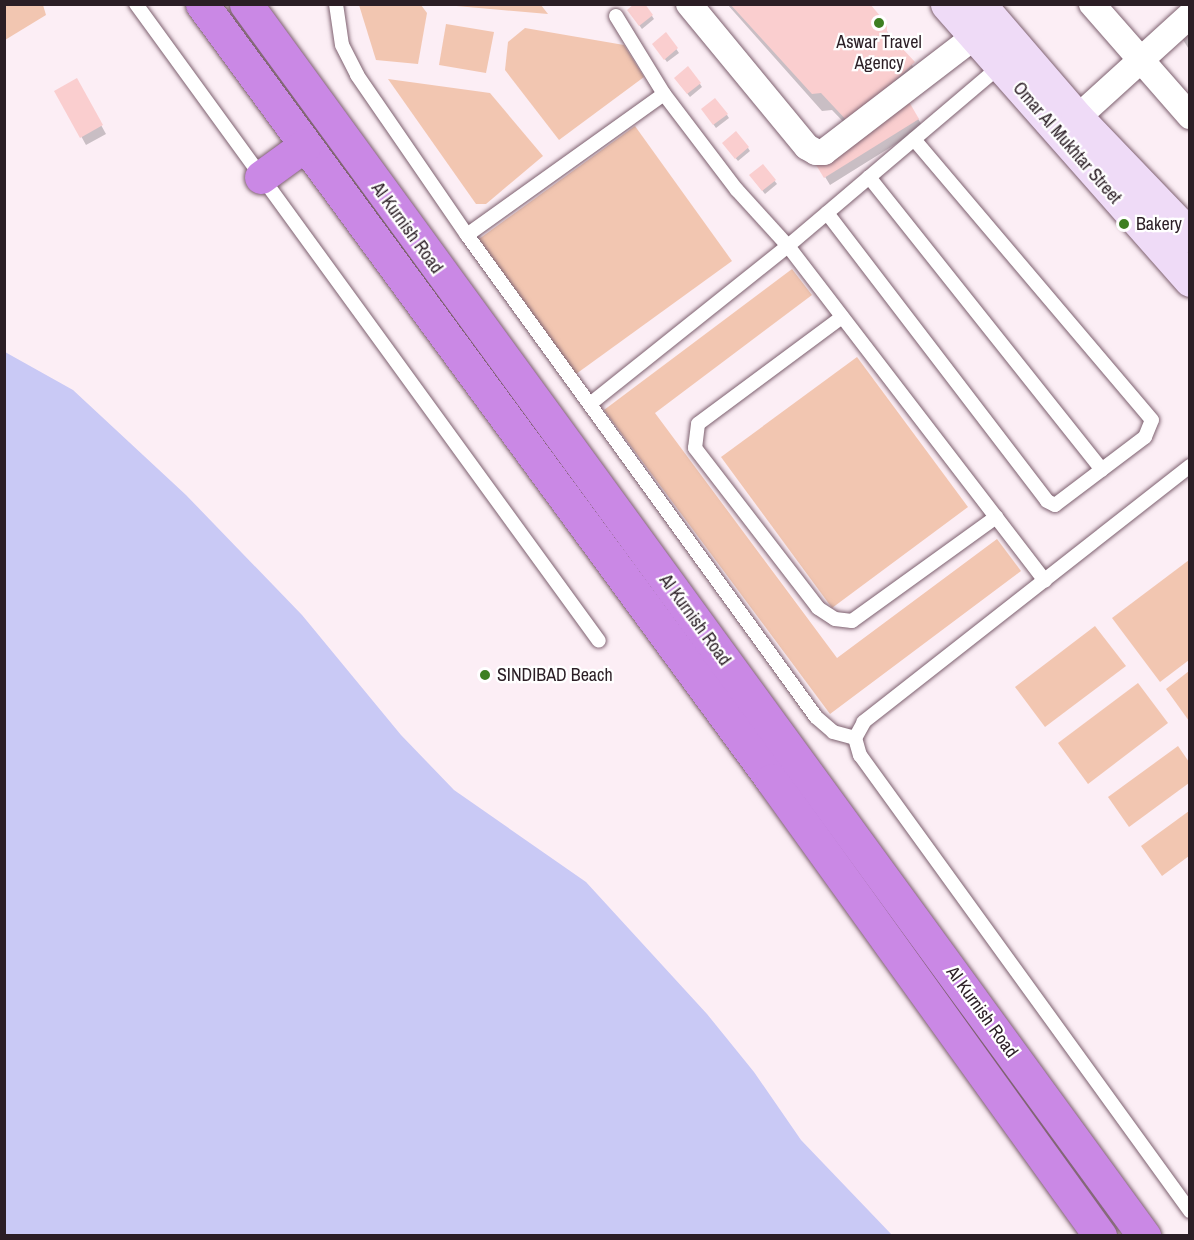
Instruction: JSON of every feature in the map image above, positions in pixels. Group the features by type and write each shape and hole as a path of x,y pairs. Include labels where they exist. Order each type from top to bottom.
{"highway":[{"name":"Al Kurnish Road","path":"202,4 765,770 1100,1236"},
{"name":"Al Kurnish Road","path":"246,4 1144,1236"},
{"path":"261,177 305,146"}],"main road":[{"name":"Omar Al Mukhtar Street","path":"947,4 1190,280"},
{"name":"Omar Al Mukhtar Street","path":"979,4 1077,118 1190,236"}],"street":[{"path":"689,4 807,147 816,152 824,152 974,37"},
{"path":"1092,4 1190,116"},
{"path":"1077,118 1190,15"}],"lane":[{"path":"136,4 599,641"},
{"path":"336,4 342,45 357,75 467,235 816,717 833,732 855,738"},
{"path":"616,16 664,94 737,190 788,246 1045,581"},
{"path":"590,404 788,246 1000,66"},
{"path":"467,235 664,94"},
{"path":"827,213 1047,501 1055,505 1145,437 1152,420 914,139"},
{"path":"869,177 1102,470"},
{"path":"842,316 698,424 695,448 818,608 835,619 852,621 996,517"},
{"path":"1190,466 864,722 855,738 860,755 1190,1211"}],"shaded area":[{"path":"5,4 43,5 46,15 5,40"},
{"path":"359,5 421,5 427,13 418,64 376,60"},
{"path":"445,5 541,5 548,14"},
{"path":"446,24 494,32 486,73 439,65"},
{"path":"525,28 624,45 644,77 559,140 505,70 508,42"},
{"path":"388,79 490,93 543,156 486,204 476,204"},
{"path":"635,126 732,261 576,374 479,239"},
{"path":"792,269 812,295 655,413 837,658 997,539 1021,571 830,714 604,410"},
{"path":"857,357 968,507 832,608 721,457"},
{"path":"1189,560 1189,660 1160,682 1112,618"},
{"path":"1095,626 1126,666 1045,727 1015,687"},
{"path":"1189,671 1189,721 1166,689"},
{"path":"1138,683 1168,723 1088,784 1058,743"},
{"path":"1178,746 1189,762 1189,783 1129,827 1108,797"},
{"path":"1189,811 1189,856 1162,876 1141,846"}],"water":[{"path":"5,352 73,390 186,495 302,615 401,735 454,790 586,882 707,1014 754,1072 801,1140 892,1235 5,1235"}],"building":[{"path":"634,4 645,4 653,15 639,26 627,10"},
{"path":"730,4 870,4 887,24 887,32 915,62 849,123 821,93 812,94"},
{"path":"666,32 678,48 664,60 652,44"},
{"path":"688,66 701,83 687,94 674,78"},
{"path":"77,78 103,125 80,138 54,91"},
{"path":"715,98 728,114 713,125 701,109"},
{"path":"908,100 919,119 824,178 813,160"},
{"path":"736,131 749,147 735,159 722,143"},
{"path":"763,164 776,180 762,191 749,175"}],"place":[{"name":"Aswar Travel Agency","path":"879,23"},
{"name":"Bakery","path":"1124,224"},
{"name":"SINDIBAD Beach","path":"485,675"}]}
